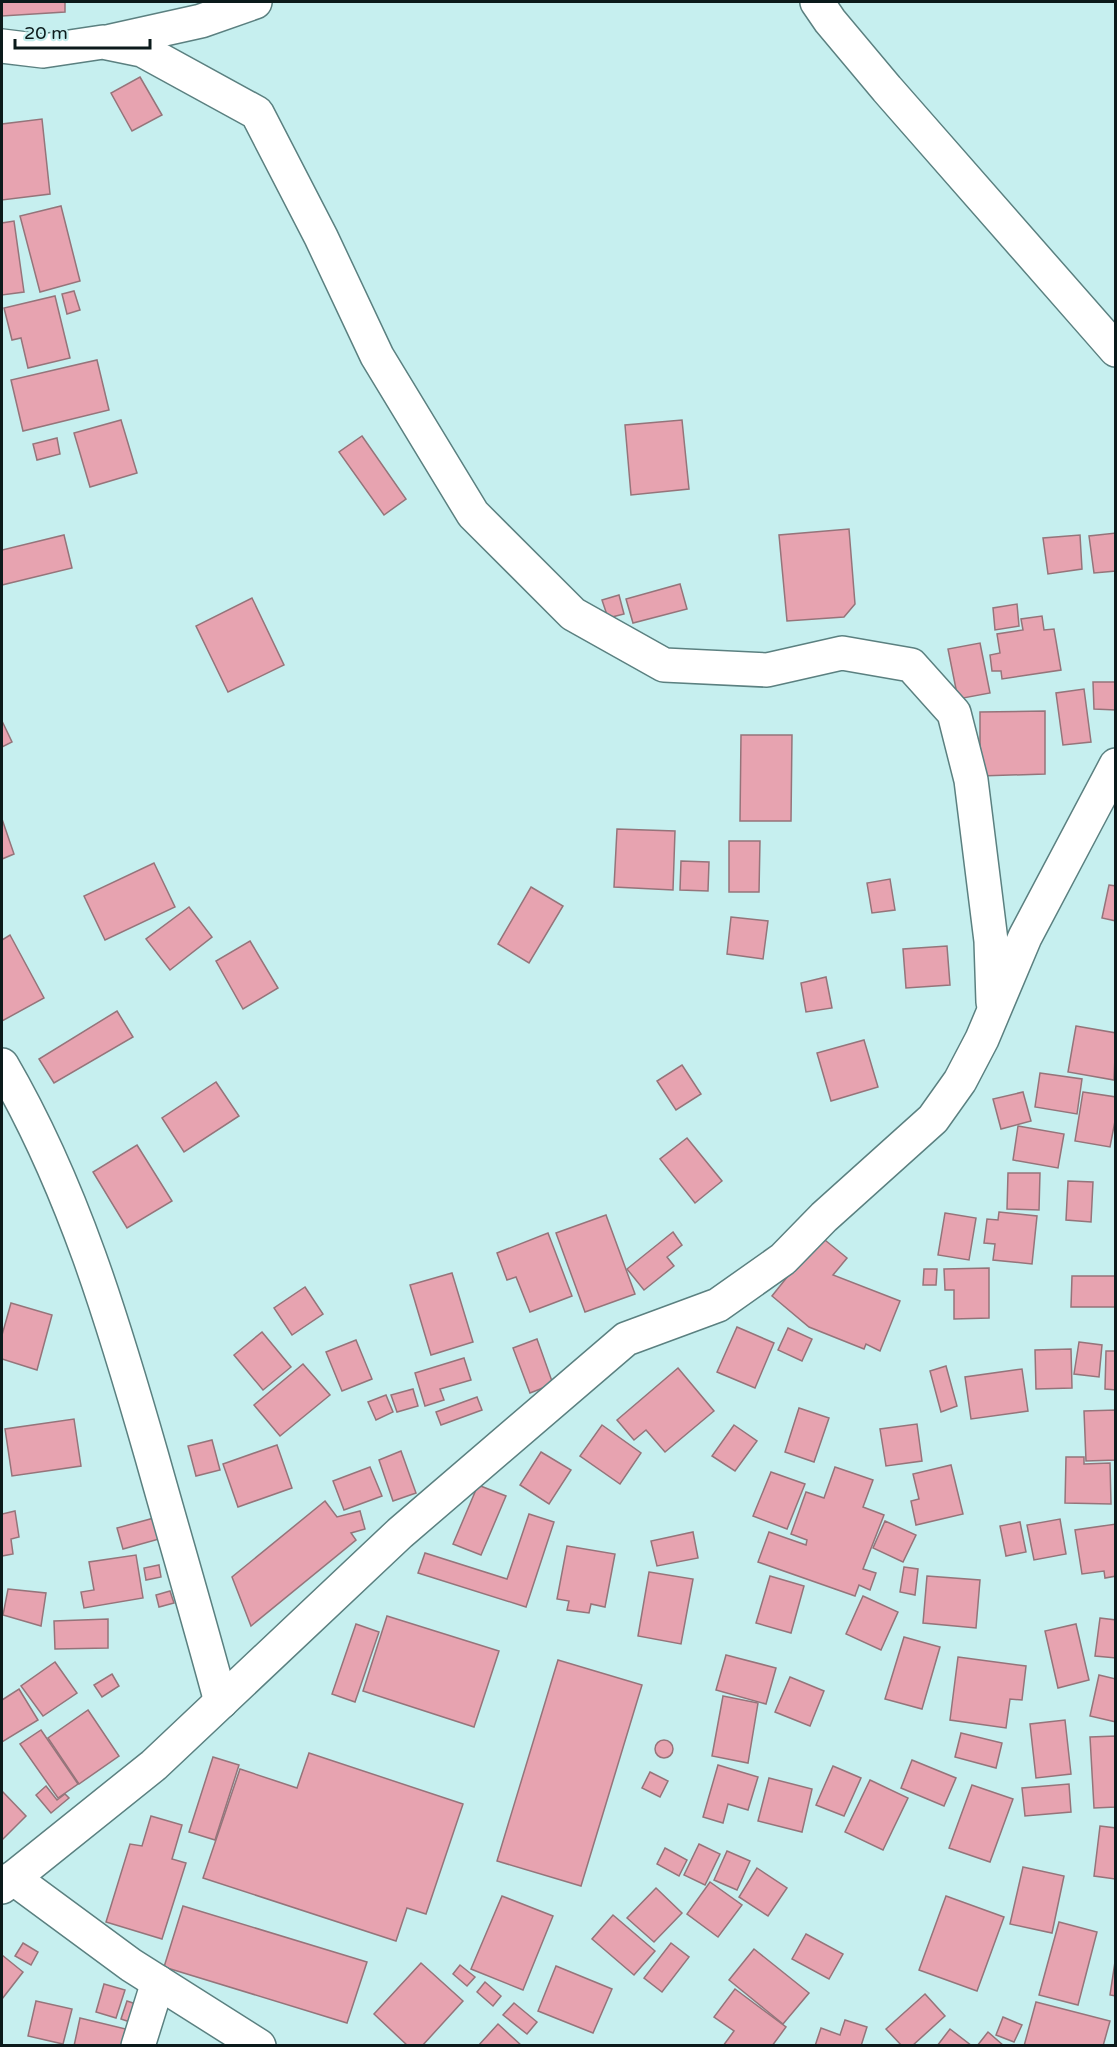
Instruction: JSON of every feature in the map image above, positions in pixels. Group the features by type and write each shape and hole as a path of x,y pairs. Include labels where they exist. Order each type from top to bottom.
{"street":[{"path":"2,46 43,51 103,42 201,21 255,2"},
{"path":"817,2 887,89 1116,350"},
{"path":"103,42 142,50 257,113 321,237 377,356 473,514 573,614 664,665 766,670 842,654 911,665 954,713 971,780 991,941 993,1013"},
{"path":"259,2046 131,1965 7,1882 154,1765 400,1533 626,1339 718,1305 783,1259 824,1217 933,1119 960,1080 993,1013 1025,937 1116,765"},
{"path":"2,1065 22,1100 60,1181 96,1270 221,1702"},
{"path":"138,2046 158,1982"}],"building":[{"path":"2,2 65,2 65,12 2,16"},
{"path":"140,77 162,115 132,131 111,93"},
{"path":"42,119 50,194 2,200 2,124"},
{"path":"61,206 80,281 40,292 20,216"},
{"path":"14,221 24,292 2,295 2,223"},
{"path":"74,291 80,310 67,314 62,294"},
{"path":"55,296 70,358 28,368 21,338 12,340 4,308"},
{"path":"97,360 109,410 23,431 11,380"},
{"path":"121,420 137,473 90,487 74,433"},
{"path":"682,420 689,489 631,495 625,425"},
{"path":"362,436 406,499 384,515 339,452"},
{"path":"57,438 60,454 37,460 33,444"},
{"path":"849,529 855,604 844,617 787,621 779,535"},
{"path":"1116,533 1116,571 1094,573 1089,536"},
{"path":"64,535 72,568 2,585 2,550"},
{"path":"1080,535 1082,569 1048,574 1043,538"},
{"path":"680,584 687,609 633,623 626,599"},
{"path":"619,595 624,614 608,618 602,600"},
{"path":"252,598 284,665 228,692 196,626"},
{"path":"1017,604 1019,626 995,630 993,608"},
{"path":"1042,616 1044,630 1054,629 1061,670 1002,679 1001,671 992,671 990,655 1000,653 997,634 1023,630 1021,619"},
{"path":"980,643 990,693 958,699 948,649"},
{"path":"1093,682 1116,682 1116,710 1094,709"},
{"path":"1084,689 1091,742 1063,745 1056,693"},
{"path":"1045,711 1045,774 980,776 980,712"},
{"path":"2,721 12,742 2,747"},
{"path":"741,735 792,735 791,821 740,821"},
{"path":"2,819 14,854 2,859"},
{"path":"617,829 675,831 673,890 614,887"},
{"path":"729,841 760,841 759,892 729,892"},
{"path":"681,861 709,862 708,891 680,890"},
{"path":"154,863 175,907 105,940 84,896"},
{"path":"890,879 895,910 872,913 867,883"},
{"path":"1109,885 1116,886 1116,921 1102,918"},
{"path":"531,887 563,906 529,963 498,944"},
{"path":"189,907 212,937 170,970 146,939"},
{"path":"731,917 768,921 763,959 727,954"},
{"path":"10,935 44,998 2,1021 2,940"},
{"path":"250,941 278,988 243,1009 216,961"},
{"path":"947,946 950,985 906,988 903,949"},
{"path":"826,977 832,1008 806,1012 801,983"},
{"path":"117,1011 133,1037 54,1083 39,1059"},
{"path":"1076,1026 1116,1033 1114,1080 1068,1072"},
{"path":"864,1040 878,1087 831,1101 817,1053"},
{"path":"682,1065 701,1094 676,1110 657,1081"},
{"path":"1040,1073 1082,1079 1077,1114 1035,1107"},
{"path":"216,1082 239,1116 184,1152 162,1118"},
{"path":"1023,1092 1031,1121 1001,1129 993,1099"},
{"path":"1083,1092 1116,1097 1116,1116 1110,1147 1075,1141"},
{"path":"1018,1126 1064,1134 1058,1168 1013,1160"},
{"path":"687,1138 722,1181 695,1203 660,1159"},
{"path":"137,1145 172,1201 127,1228 93,1172"},
{"path":"1008,1173 1040,1173 1039,1210 1007,1209"},
{"path":"1068,1181 1093,1182 1091,1222 1066,1220"},
{"path":"999,1212 1037,1216 1032,1264 993,1260 995,1244 984,1243 987,1219 998,1220"},
{"path":"945,1213 976,1218 969,1260 938,1255"},
{"path":"606,1215 635,1294 585,1312 556,1233"},
{"path":"673,1232 682,1245 667,1257 674,1266 644,1290 627,1269"},
{"path":"548,1233 572,1296 530,1312 516,1277 507,1280 497,1253"},
{"path":"820,1236 847,1258 833,1275 900,1301 880,1351 866,1344 864,1349 809,1327 772,1296"},
{"path":"989,1268 989,1318 954,1319 954,1290 945,1290 944,1269"},
{"path":"924,1269 937,1269 936,1285 923,1285"},
{"path":"452,1273 473,1342 431,1355 410,1285"},
{"path":"1072,1276 1116,1276 1116,1307 1071,1307"},
{"path":"305,1287 323,1314 292,1335 274,1308"},
{"path":"11,1303 52,1315 37,1370 2,1359 2,1335"},
{"path":"737,1327 774,1343 755,1388 717,1372"},
{"path":"788,1328 812,1339 802,1361 778,1350"},
{"path":"262,1332 291,1367 263,1390 234,1355"},
{"path":"537,1339 553,1384 530,1393 513,1348"},
{"path":"356,1340 372,1379 342,1391 326,1352"},
{"path":"1079,1342 1102,1345 1099,1377 1074,1374"},
{"path":"1071,1349 1072,1388 1036,1389 1035,1350"},
{"path":"1106,1351 1116,1351 1116,1390 1105,1389"},
{"path":"464,1358 471,1380 440,1389 444,1400 425,1406 415,1373"},
{"path":"303,1364 330,1395 280,1436 254,1405"},
{"path":"946,1366 957,1406 941,1412 930,1371"},
{"path":"678,1368 714,1411 665,1452 646,1430 634,1440 617,1420"},
{"path":"1022,1369 1028,1411 971,1419 965,1377"},
{"path":"413,1389 418,1406 397,1412 391,1395"},
{"path":"386,1395 393,1412 376,1420 368,1402"},
{"path":"477,1397 482,1410 441,1425 436,1412"},
{"path":"799,1408 829,1418 814,1462 785,1452"},
{"path":"1116,1410 1116,1460 1086,1461 1084,1411"},
{"path":"74,1419 81,1466 12,1476 5,1429"},
{"path":"917,1424 922,1461 886,1466 880,1429"},
{"path":"602,1425 641,1453 620,1484 580,1456"},
{"path":"734,1425 757,1441 735,1471 712,1456"},
{"path":"212,1440 220,1470 196,1476 188,1446"},
{"path":"277,1445 292,1488 238,1507 223,1464"},
{"path":"401,1451 416,1493 393,1501 379,1460"},
{"path":"541,1452 571,1470 549,1504 520,1485"},
{"path":"1066,1457 1084,1457 1084,1464 1110,1463 1111,1504 1065,1503"},
{"path":"951,1465 963,1514 916,1525 911,1501 919,1499 913,1474"},
{"path":"370,1467 382,1496 344,1510 333,1481"},
{"path":"835,1467 873,1480 863,1507 884,1515 863,1569 876,1573 870,1590 859,1585 855,1596 758,1562 769,1532 806,1545 807,1540 791,1534 806,1492 824,1498"},
{"path":"771,1472 805,1484 787,1529 753,1516"},
{"path":"478,1485 506,1496 481,1555 453,1544"},
{"path":"325,1501 337,1517 360,1511 365,1529 351,1533 356,1540 251,1626 232,1577"},
{"path":"15,1511 19,1537 11,1539 13,1554 2,1556 2,1514"},
{"path":"529,1514 554,1522 526,1607 418,1573 425,1553 507,1579"},
{"path":"154,1518 159,1539 123,1549 117,1528"},
{"path":"1060,1519 1066,1554 1034,1560 1027,1525"},
{"path":"885,1521 916,1535 903,1562 873,1548"},
{"path":"1020,1522 1026,1552 1006,1556 1000,1526"},
{"path":"1116,1524 1116,1576 1105,1578 1104,1571 1082,1574 1075,1530"},
{"path":"693,1532 698,1558 657,1566 651,1541"},
{"path":"567,1546 615,1554 605,1607 591,1604 589,1613 567,1610 569,1601 557,1599"},
{"path":"136,1555 143,1598 84,1608 81,1592 94,1590 89,1562"},
{"path":"159,1565 161,1577 146,1580 144,1568"},
{"path":"904,1567 918,1569 915,1595 900,1592"},
{"path":"649,1572 693,1579 681,1644 638,1636"},
{"path":"770,1576 804,1586 791,1633 756,1623"},
{"path":"927,1576 980,1580 976,1628 923,1623"},
{"path":"8,1589 46,1593 41,1626 3,1615"},
{"path":"170,1591 174,1603 159,1607 156,1595"},
{"path":"863,1596 898,1612 881,1650 846,1634"},
{"path":"387,1616 499,1651 474,1727 363,1691"},
{"path":"1100,1618 1116,1620 1116,1658 1095,1656"},
{"path":"108,1619 108,1648 55,1649 54,1621"},
{"path":"356,1624 379,1632 355,1702 332,1694"},
{"path":"1076,1624 1089,1680 1058,1688 1045,1631"},
{"path":"904,1637 940,1647 922,1709 885,1699"},
{"path":"726,1655 776,1668 766,1704 716,1690"},
{"path":"958,1657 1026,1666 1022,1700 1010,1699 1006,1728 950,1720"},
{"path":"558,1660 642,1685 581,1886 497,1861"},
{"path":"55,1662 77,1693 43,1716 21,1686"},
{"path":"112,1674 119,1686 102,1697 94,1685"},
{"path":"1099,1675 1116,1679 1116,1722 1090,1716"},
{"path":"790,1677 824,1691 810,1726 775,1712"},
{"path":"19,1689 38,1720 2,1742 2,1700"},
{"path":"723,1696 758,1703 748,1763 712,1756"},
{"path":"88,1710 119,1756 79,1784 48,1738"},
{"path":"1065,1720 1071,1774 1036,1778 1030,1724"},
{"path":"41,1730 78,1784 58,1798 20,1744"},
{"path":"961,1733 1002,1743 996,1768 955,1757"},
{"path":"1116,1736 1116,1807 1094,1808 1090,1737"},
{"path":"664,1740 670,1743 673,1749 670,1755 664,1758 658,1755 655,1749 658,1743"},
{"path":"309,1753 463,1804 426,1914 407,1908 396,1941 203,1878 240,1769 297,1788"},
{"path":"213,1757 239,1765 215,1840 189,1832"},
{"path":"912,1760 956,1778 944,1806 901,1788"},
{"path":"718,1765 758,1777 748,1810 728,1804 723,1823 703,1817"},
{"path":"833,1766 861,1778 844,1816 816,1805"},
{"path":"650,1772 668,1781 660,1797 642,1788"},
{"path":"769,1778 812,1789 802,1832 758,1821"},
{"path":"870,1780 908,1798 883,1850 845,1832"},
{"path":"1069,1784 1071,1812 1025,1816 1022,1788"},
{"path":"972,1785 1013,1799 990,1862 949,1848"},
{"path":"46,1786 57,1800 65,1794 69,1798 51,1813 36,1795"},
{"path":"2,1791 26,1816 2,1840"},
{"path":"151,1816 182,1825 172,1859 186,1863 162,1939 106,1922 130,1844 142,1846"},
{"path":"1100,1826 1116,1828 1115,1879 1094,1876"},
{"path":"699,1844 720,1854 705,1885 684,1875"},
{"path":"665,1848 687,1860 679,1876 657,1864"},
{"path":"727,1851 750,1861 737,1890 714,1880"},
{"path":"1023,1867 1064,1876 1052,1933 1010,1924"},
{"path":"757,1868 787,1888 768,1916 739,1897"},
{"path":"710,1882 742,1905 718,1937 687,1914"},
{"path":"656,1888 682,1913 654,1942 627,1918"},
{"path":"502,1896 553,1916 523,1990 471,1969"},
{"path":"946,1896 1004,1917 977,1991 919,1970"},
{"path":"183,1906 367,1962 347,2023 164,1967"},
{"path":"613,1915 655,1951 634,1975 592,1939"},
{"path":"1059,1922 1097,1932 1078,2005 1039,1995"},
{"path":"806,1934 843,1954 829,1979 792,1959"},
{"path":"23,1943 38,1952 31,1965 15,1956"},
{"path":"671,1943 689,1957 662,1992 644,1978"},
{"path":"754,1949 809,1993 783,2024 729,1980"},
{"path":"2,1955 23,1972 2,1999"},
{"path":"1116,1955 1116,1996 1110,1995"},
{"path":"421,1963 463,2001 422,2046 408,2046 374,2014"},
{"path":"460,1965 475,1977 467,1986 453,1974"},
{"path":"556,1966 612,1989 593,2033 538,2011"},
{"path":"485,1982 501,1996 493,2006 477,1992"},
{"path":"104,1984 125,1990 116,2018 96,2012"},
{"path":"735,1989 786,2027 772,2046 723,2046 734,2031 714,2017"},
{"path":"925,1994 945,2016 912,2046 902,2046 886,2029"},
{"path":"36,2001 72,2009 63,2044 28,2036"},
{"path":"127,2001 142,2006 136,2024 121,2019"},
{"path":"1036,2002 1110,2021 1103,2046 1024,2046"},
{"path":"514,2003 537,2022 527,2034 503,2015"},
{"path":"1003,2017 1022,2025 1014,2042 996,2035"},
{"path":"80,2018 134,2031 131,2046 74,2046"},
{"path":"845,2020 867,2027 861,2046 815,2046 821,2028 840,2035"},
{"path":"498,2024 522,2046 478,2046"},
{"path":"950,2029 972,2046 937,2046"},
{"path":"988,2032 1004,2046 977,2046"}]}
